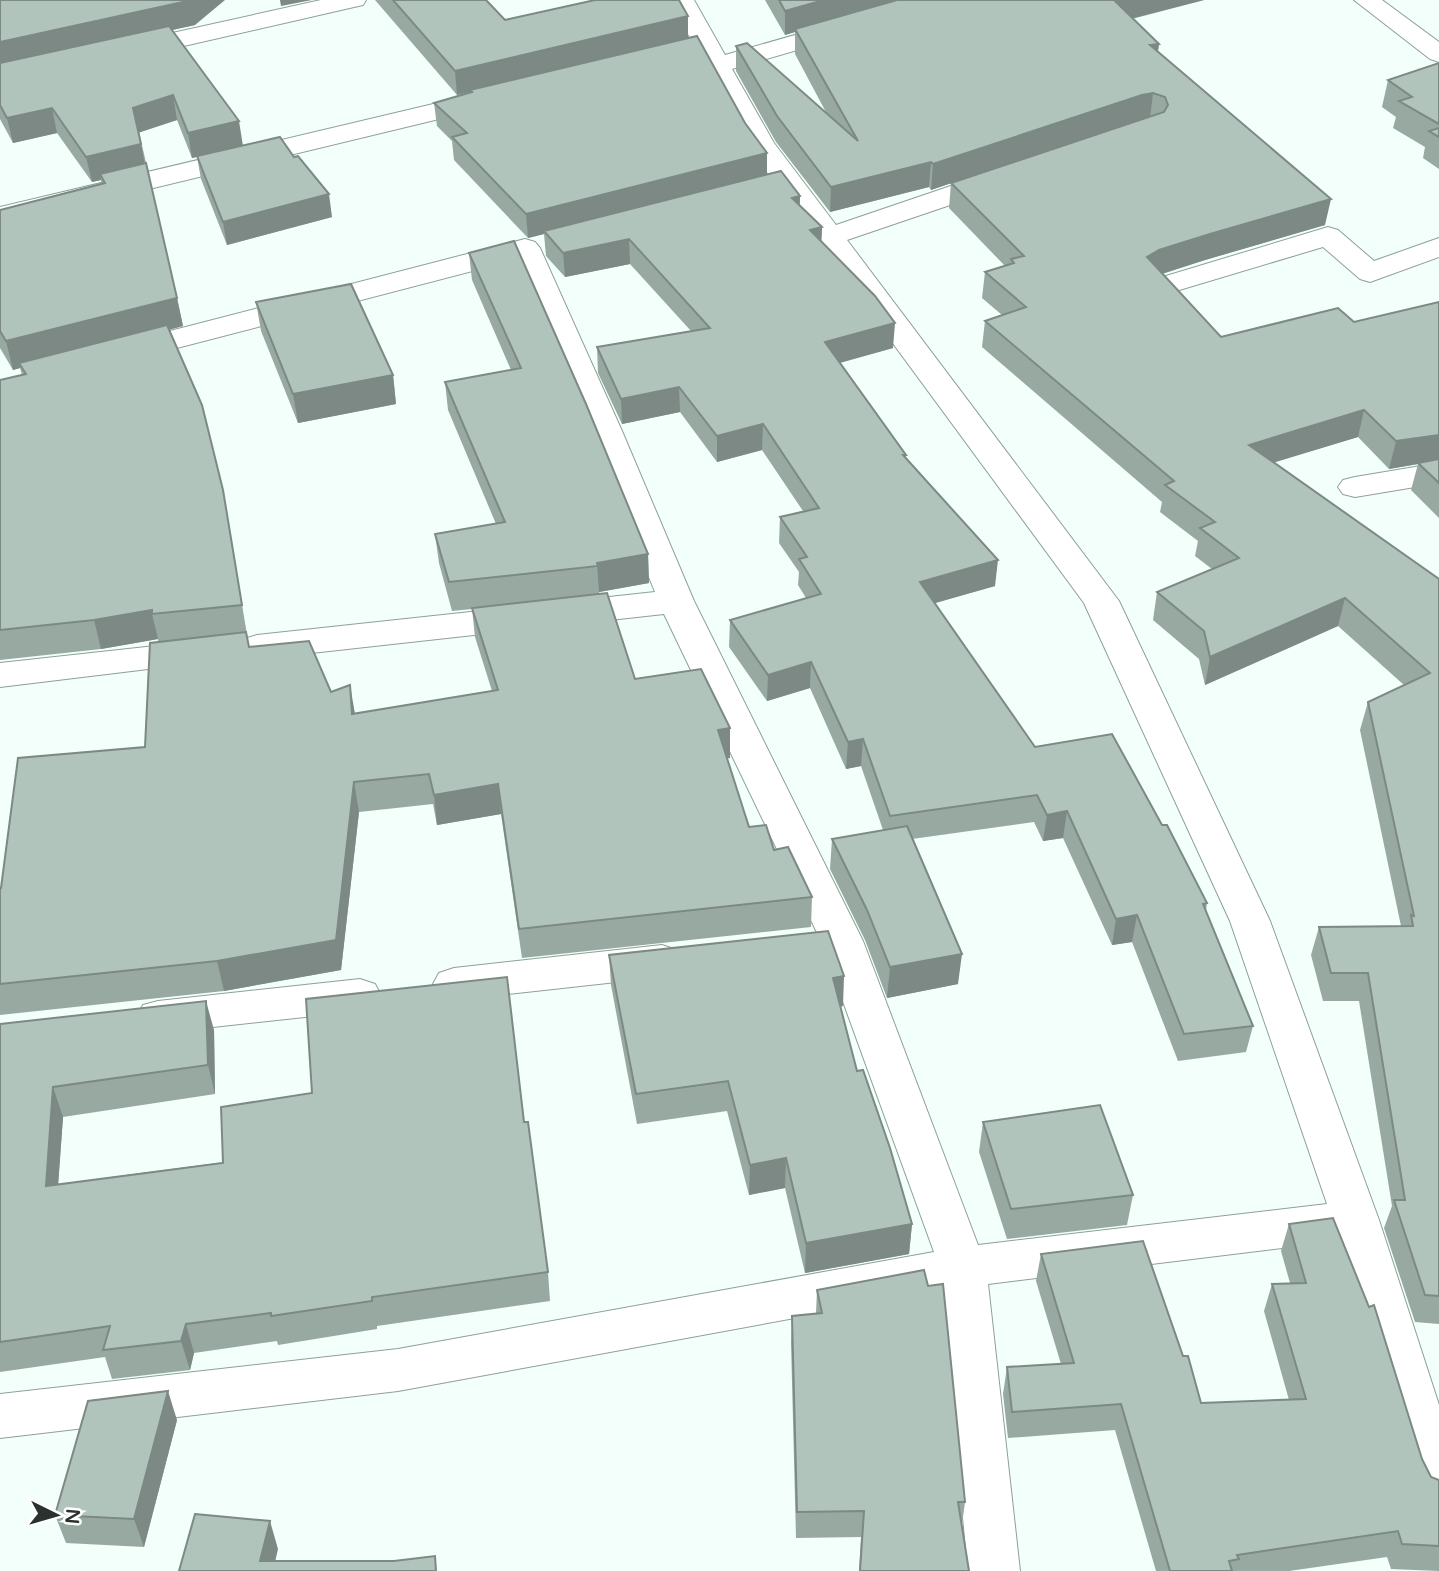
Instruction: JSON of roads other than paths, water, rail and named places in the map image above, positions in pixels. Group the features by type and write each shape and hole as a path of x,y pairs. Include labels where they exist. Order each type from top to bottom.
{"street":[{"path":"108,55 354,0"},
{"path":"682,0 702,54 761,145 775,185 829,237 1101,601 1250,921 1356,1220 1439,1484"},
{"path":"702,54 944,0"},
{"path":"1366,0 1439,54"},
{"path":"0,216 517,92"},
{"path":"829,237 1021,172"},
{"path":"1166,285 1328,236 1370,273 1439,247"},
{"path":"94,361 538,244 607,431 676,601 842,941 963,1267 994,1571"},
{"path":"1355,487 1439,473"},
{"path":"0,675 676,601"},
{"path":"800,946 842,941"},
{"path":"124,1021 704,956"},
{"path":"0,1416 398,1370 963,1267 1356,1220"}]}
